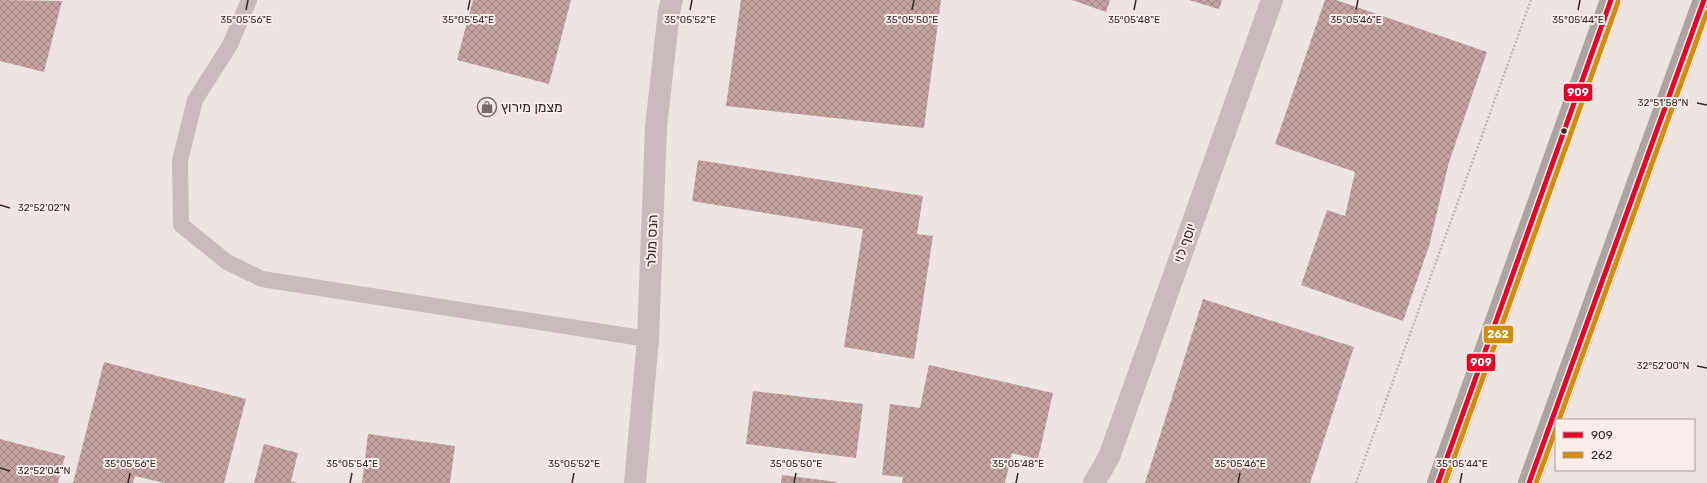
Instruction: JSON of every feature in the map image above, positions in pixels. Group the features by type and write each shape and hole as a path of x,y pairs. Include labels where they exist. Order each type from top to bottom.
{"highway":[{"path":"1438,483 1611,0"},
{"path":"1529,483 1704,0"}],"street":[{"name":"הנס מולר","path":"636,483 648,339 656,126 669,11 672,0"},
{"name":"יוסף לוי","path":"1094,483 1109,457 1272,0"}],"lane":[{"path":"249,0 230,45 195,100 180,161 181,225 227,262 262,279 648,339"}],"path":[{"path":"1356,483 1531,0"}],"building":[{"path":"0,0 62,1 44,72 0,61"},
{"path":"473,0 571,0 549,84 457,60"},
{"path":"741,0 941,0 924,128 726,106"},
{"path":"1072,0 1110,0 1106,12"},
{"path":"1189,0 1222,0 1219,9"},
{"path":"1325,0 1336,0 1487,52 1449,162 1429,246 1403,321 1301,285 1327,210 1345,216 1355,172 1275,144"},
{"path":"698,160 923,196 917,234 933,236 914,359 844,347 863,229 692,201"},
{"path":"1203,299 1354,347 1310,483 1145,483"},
{"path":"104,362 246,399 224,483 164,483 135,476 133,483 73,483"},
{"path":"929,365 1053,393 1038,459 1012,453 1005,483 902,483 903,477 882,475 890,404 920,408"},
{"path":"753,391 863,404 856,458 746,444"},
{"path":"368,434 455,446 450,483 362,483"},
{"path":"0,439 65,456 58,483 0,483"},
{"path":"264,444 298,453 291,481 297,483 254,483"},
{"path":"782,475 837,482 781,483"}],"transit line":[{"name":"909","path":"1438,483 1611,0"},
{"name":"909","path":"1529,483 1704,0"},
{"name":"262","path":"1445,483 1618,2"},
{"name":"262","path":"1559,419 1707,12"},
{"name":"262","path":"1536,483 1555,432"}],"place":[{"name":"מצמן מירוץ","path":"487,107"}]}
